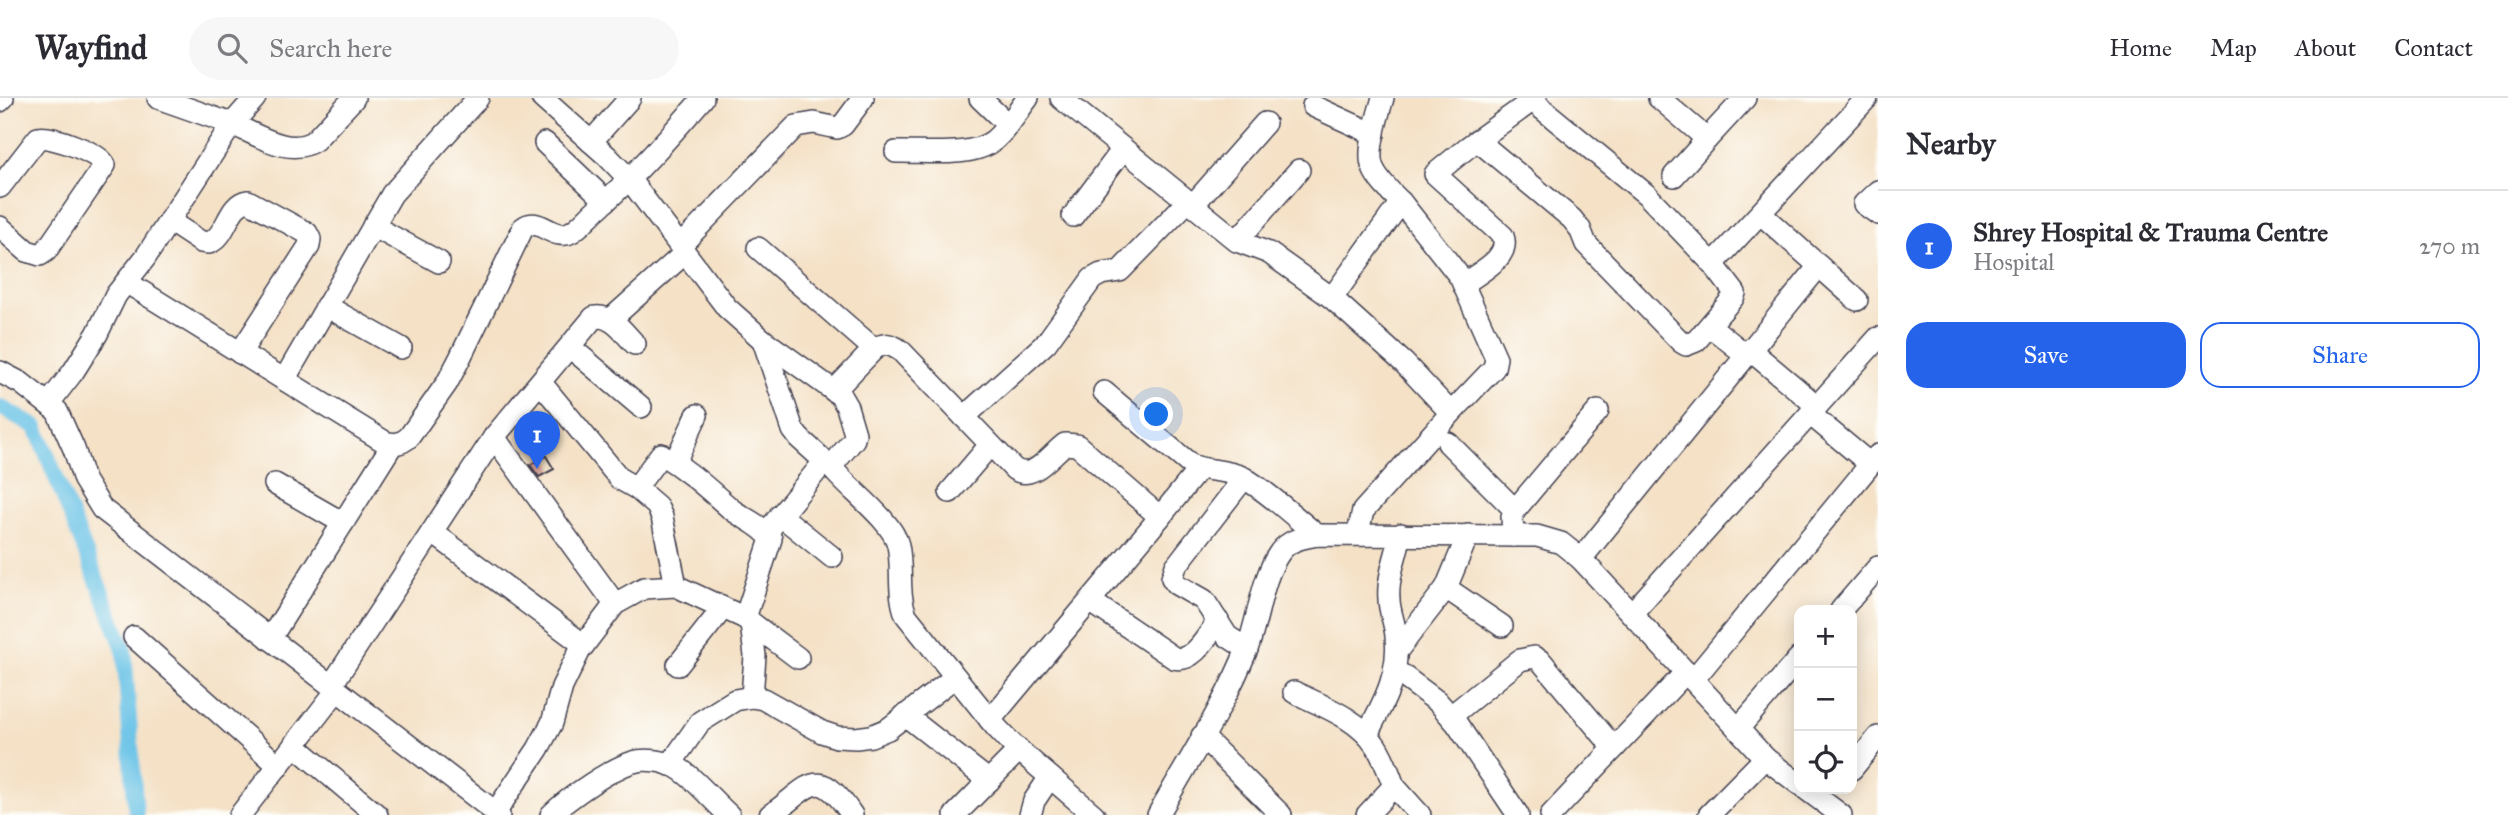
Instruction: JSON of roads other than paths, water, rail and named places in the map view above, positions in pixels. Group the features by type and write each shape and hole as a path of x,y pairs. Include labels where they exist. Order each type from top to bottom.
{"street":[{"path":"158,98 287,147 298,148 308,146 315,140 354,98"},
{"path":"49,403 91,344 116,296 232,124 255,98"},
{"path":"284,380 400,183 478,98"},
{"path":"542,98 630,180 727,308 763,340 834,391 847,407 855,434 852,443 828,464 780,515 767,533"},
{"path":"591,142 630,98"},
{"path":"126,282 385,442 393,445 402,443 409,438 447,383 523,228 531,223 555,234 571,233 630,180 703,98"},
{"path":"610,320 682,250 796,126 814,123 837,128 843,125 863,98"},
{"path":"980,98 1008,125"},
{"path":"895,152 977,149 991,142 1008,125 1028,98"},
{"path":"1060,98 1237,241 1269,253 1332,298 1404,363 1451,413"},
{"path":"1358,533 1363,511 1494,368 1496,358 1464,284 1401,202 1379,179 1371,165 1374,134 1383,98"},
{"path":"1659,98 1707,139"},
{"path":"1674,176 1745,98"},
{"path":"1713,264 1867,98"},
{"path":"1464,284 1502,254 1505,243 1503,236 1435,174 1477,140 1532,99 1647,195 1713,264 1735,293 1731,303 1691,345 1681,342 1586,244 1572,219 1477,140"},
{"path":"1313,106 1374,134"},
{"path":"964,417 1046,343 1092,279 1101,274 1120,271 1190,203 1265,123"},
{"path":"0,187 38,138 44,137 99,157 105,165 46,251 40,255 27,251 0,227"},
{"path":"545,143 606,201"},
{"path":"1073,216 1123,149"},
{"path":"1237,241 1299,170"},
{"path":"1878,191 1864,204 1878,214"},
{"path":"169,221 201,242 209,243 220,236 237,206 248,201 307,233 309,246 240,353"},
{"path":"1332,298 1401,202"},
{"path":"1761,214 1857,300"},
{"path":"373,226 439,262"},
{"path":"758,248 874,349"},
{"path":"1581,559 1819,266"},
{"path":"326,306 401,348"},
{"path":"240,815 279,766 334,688 494,437 594,317 610,320 635,344"},
{"path":"1551,815 1614,748 1689,676 1874,460 1748,353 1710,326"},
{"path":"1632,614 1878,338"},
{"path":"763,340 793,430 891,530 898,546 900,593 906,615 990,720 1018,750 1094,815"},
{"path":"834,391 874,349 888,344 901,351 1021,474 1035,470 1065,444 1077,445 1160,517"},
{"path":"570,347 641,407"},
{"path":"0,372 57,411 74,449 83,480 102,509 497,814 548,731 562,687 584,645 615,604 644,588 676,586 748,621 798,658"},
{"path":"541,383 620,479 636,488 657,506 662,517 676,586"},
{"path":"1104,392 1191,465 1244,478 1317,535"},
{"path":"1513,536 1512,517 1515,510 1598,411"},
{"path":"675,462 697,415"},
{"path":"494,437 615,604"},
{"path":"1448,443 1515,510"},
{"path":"270,639 393,445"},
{"path":"950,492 990,445"},
{"path":"636,488 661,454 712,489 732,510 767,533 771,539 748,621 755,656 752,697"},
{"path":"990,720 1199,468"},
{"path":"1244,478 1172,573 1172,578 1176,584 1203,600 1227,636 1247,649"},
{"path":"275,484 343,523"},
{"path":"780,515 832,556"},
{"path":"432,533 584,645"},
{"path":"1158,815 1219,706 1247,649 1273,563 1282,549 1294,539 1317,535 1358,533 1537,536 1561,543 1581,559 1766,758 1794,780"},
{"path":"1367,734 1389,693 1396,661 1396,631 1389,599 1401,534"},
{"path":"1396,661 1446,588 1468,535"},
{"path":"1845,605 1878,567"},
{"path":"1446,588 1502,625"},
{"path":"1090,601 1179,659 1192,655 1218,621"},
{"path":"677,665 723,608"},
{"path":"134,637 279,766"},
{"path":"1451,716 1520,660 1534,657 1541,661 1614,748"},
{"path":"1396,661 1451,716 1518,815"},
{"path":"1738,729 1794,664"},
{"path":"670,765 700,722 735,700 752,697 763,699 822,732 837,737 871,736 888,729 955,677"},
{"path":"1294,692 1346,718 1367,734 1376,745 1394,786 1420,815"},
{"path":"905,715 989,781"},
{"path":"1202,736 1281,815"},
{"path":"1857,763 1878,737"},
{"path":"294,745 377,815"},
{"path":"955,815 1018,750"},
{"path":"1709,815 1766,758"},
{"path":"551,815 612,772 644,760 678,768 729,815"},
{"path":"1030,815 1034,800 1050,777"},
{"path":"770,815 804,787 817,785 832,789 852,815"},
{"path":"1367,815 1394,786"},
{"path":"1816,794 1833,802"}],"waterway":[{"path":"0,407 36,427 124,649 136,815"}],"place":[{"name":"Shrey Hospital & Trauma Centre","path":"537,469"}]}
